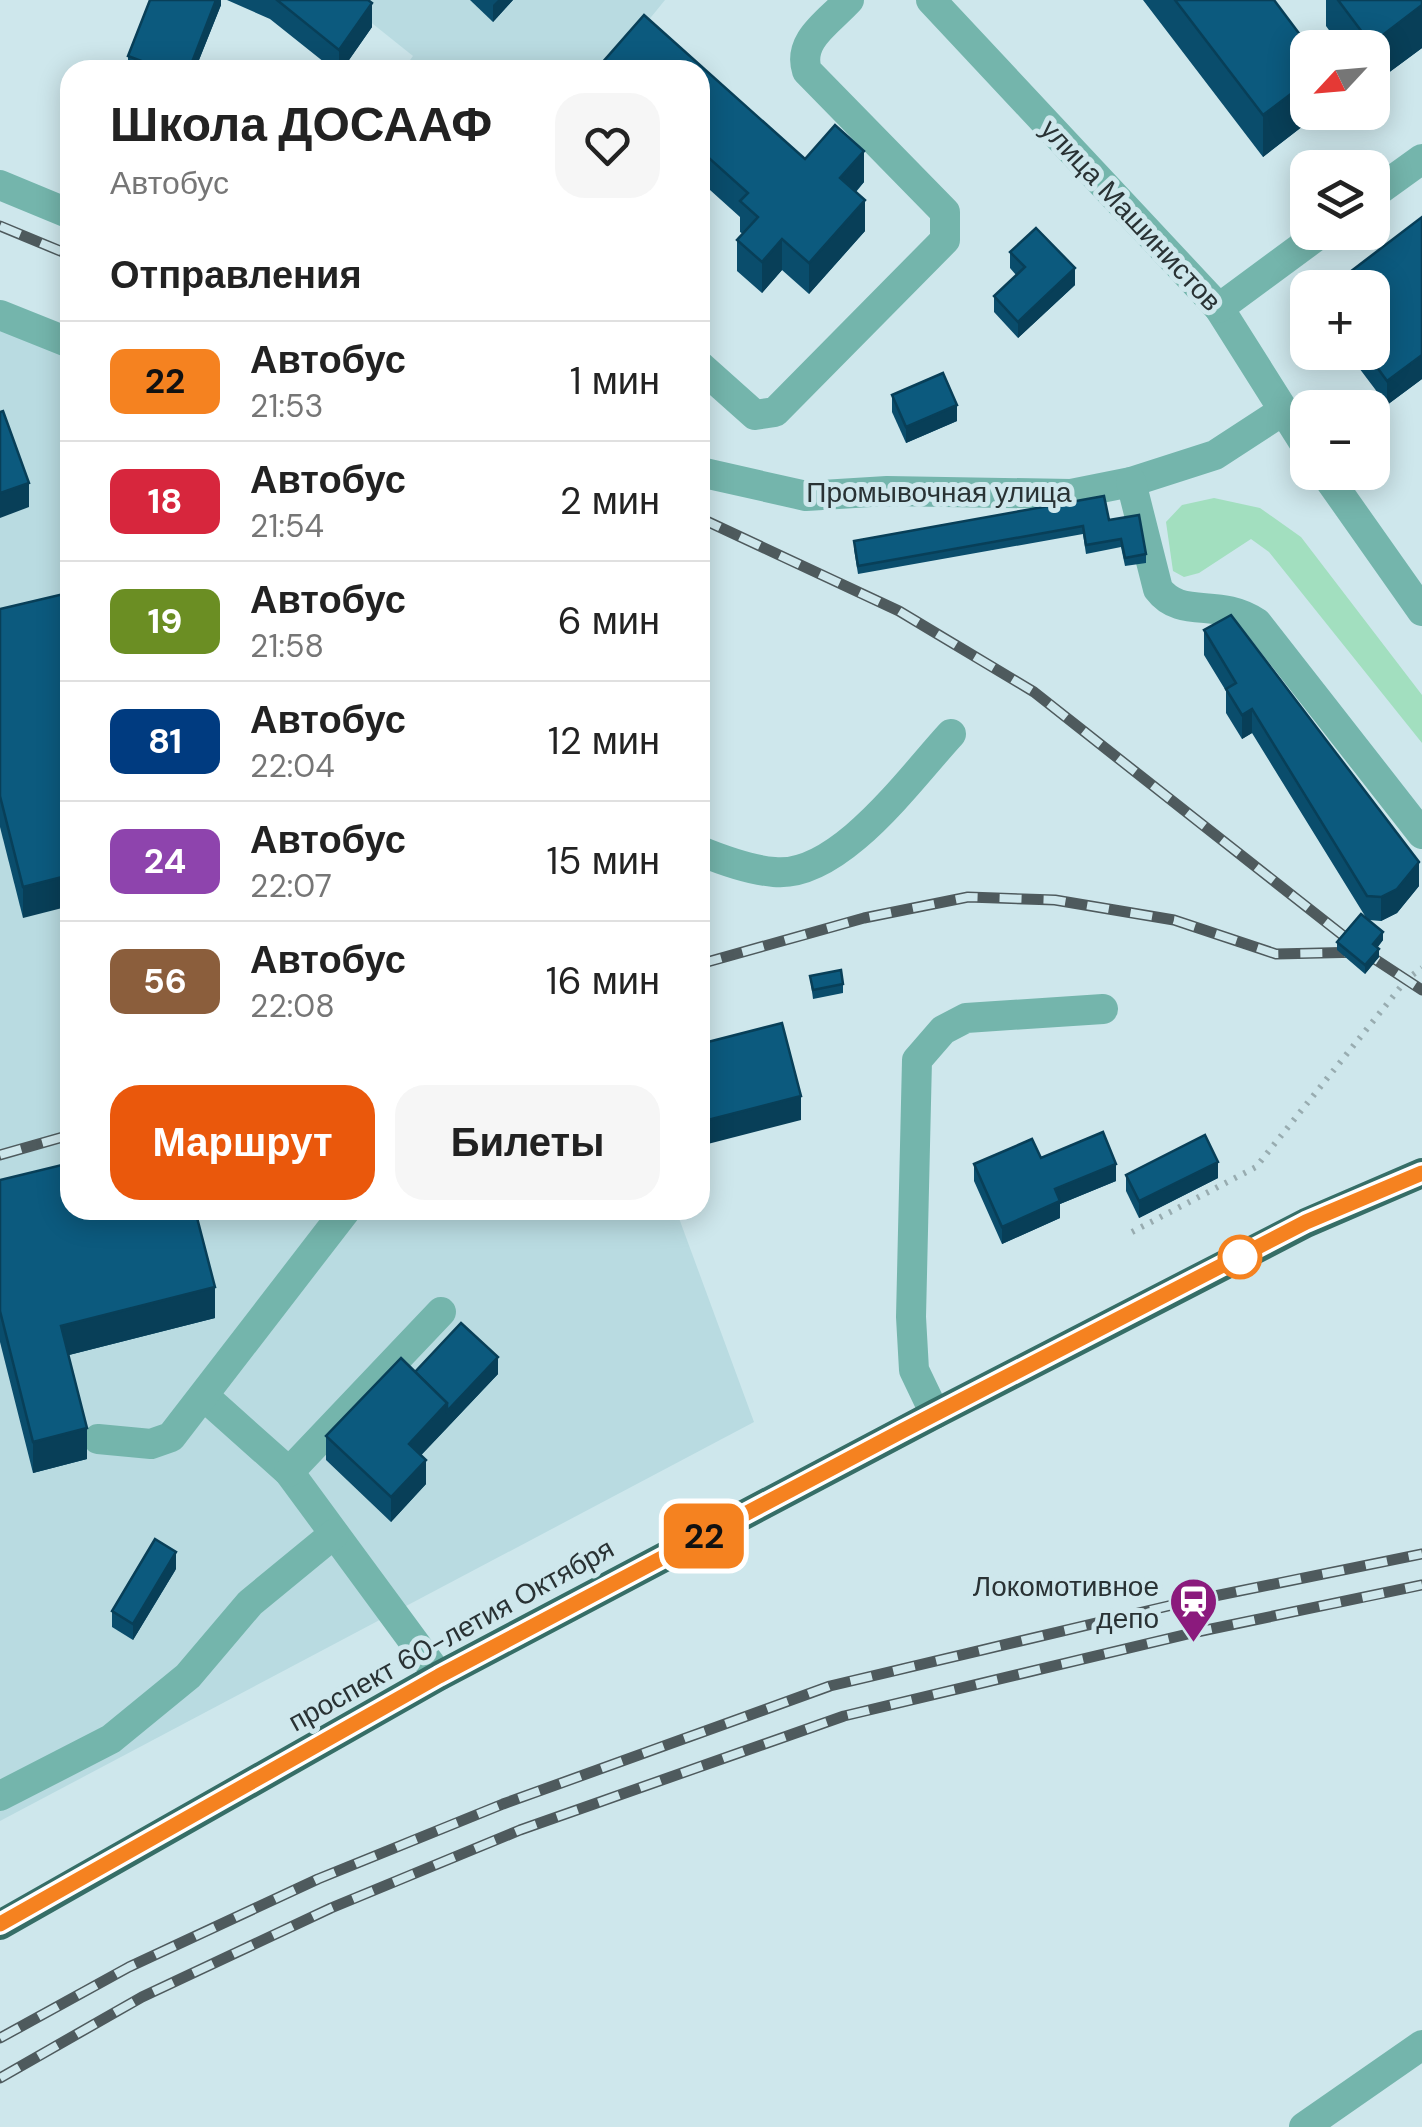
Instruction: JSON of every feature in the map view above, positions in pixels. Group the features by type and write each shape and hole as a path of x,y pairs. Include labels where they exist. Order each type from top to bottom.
{"highway":[{"name":"проспект 60-летия Октября","path":"0,1924 439,1676 935,1414 1306,1222 1422,1173"}],"street":[{"path":"710,375 755,415 774,412 946,240 945,212 808,72 802,56 808,42 849,0"},
{"name":"улица Машинистов","path":"931,0 1219,308 1290,423"},
{"path":"1390,183 1422,159"},
{"path":"0,185 60,210"},
{"path":"1219,308 1298,250"},
{"path":"0,315 60,339"},
{"name":"Промывочная улица","path":"710,474 806,496 887,491 1071,494 1132,482 1215,455 1282,412"},
{"path":"1132,482 1158,589 1167,600 1180,606 1227,607 1257,623 1422,834"},
{"path":"1337,490 1422,611"},
{"path":"710,854 777,873 809,866 844,850 952,734"},
{"path":"935,1414 914,1370 910,1318 917,1060 944,1030 966,1018 1103,1009"},
{"path":"98,1439 150,1444 171,1436 338,1220"},
{"path":"288,1472 441,1312"},
{"path":"205,1397 288,1472 439,1676"},
{"path":"0,1796 111,1739 188,1676 250,1603 334,1534"},
{"path":"1304,2127 1422,2045"}],"path":[{"path":"1132,1232 1256,1167 1406,979 1422,968"}],"shaded area":[{"path":"343,0 665,0 616,60 410,60 413,56"},
{"path":"0,301 60,326 60,1220 680,1220 754,1422 0,1821"}],"green space":[{"path":"1214,498 1260,508 1301,537 1422,695 1422,743 1269,552 1251,539 1199,573 1184,577 1173,571 1166,522 1182,505"}],"building":[{"path":"150,0 216,0 193,60 139,60 128,56"},
{"path":"277,0 368,0 372,3 339,50"},
{"path":"1175,0 1274,0 1296,30 1290,30 1290,95 1263,115"},
{"path":"1338,0 1422,0 1422,5 1389,30 1360,30"},
{"path":"644,15 694,60 605,60"},
{"path":"710,74 805,159 835,125 864,151 840,178 865,200 809,263 782,239 762,262 737,240 758,217 740,201 748,193 710,159"},
{"path":"1422,217 1422,355 1387,381 1379,370 1390,370 1390,270 1353,270 1379,250 1390,250 1390,241"},
{"path":"1036,228 1075,268 1018,322 994,296 1025,267 1010,252"},
{"path":"943,373 957,405 906,427 892,395"},
{"path":"3,411 29,483 0,493 0,412"},
{"path":"1104,496 1109,520 1139,515 1146,554 1125,558 1121,539 1086,545 1083,526 858,566 854,541"},
{"path":"60,595 60,878 23,887 0,796 0,609"},
{"path":"1231,615 1419,862 1397,889 1381,897 1367,896 1252,709 1242,715 1226,689 1236,683 1204,630"},
{"path":"1361,914 1383,932 1373,944 1379,949 1365,965 1337,942"},
{"path":"841,970 843,984 813,990 810,976"},
{"path":"782,1023 801,1096 710,1119 710,1041"},
{"path":"1103,1132 1116,1164 1055,1189 1060,1201 1002,1227 974,1164 1032,1139 1041,1158"},
{"path":"1205,1135 1218,1162 1139,1201 1126,1175"},
{"path":"60,1165 60,1220 198,1220 215,1287 61,1326 87,1428 33,1442 0,1311 0,1180"},
{"path":"461,1323 498,1357 447,1411 447,1403 415,1372"},
{"path":"401,1358 447,1403 409,1444 426,1460 391,1497 326,1436"},
{"path":"155,1539 176,1552 133,1624 112,1611"}],"railway":[{"path":"0,226 60,251"},
{"path":"710,523 899,611 1034,692 1364,952 1422,990"},
{"path":"710,961 864,918 968,897 1055,900 1174,920 1276,954 1364,952"},
{"path":"0,1155 60,1138"},
{"path":"0,2038 129,1967 318,1879 503,1804 830,1686 1185,1602 1422,1554"},
{"path":"0,2078 142,1997 331,1908 520,1830 844,1716 1192,1633 1422,1585"}],"bus line":[{"name":"22","path":"0,1924 439,1676 902,1431 1306,1222 1422,1173"}],"place":[{"name":"Локомотивное депо","path":"1194,1644"}]}
